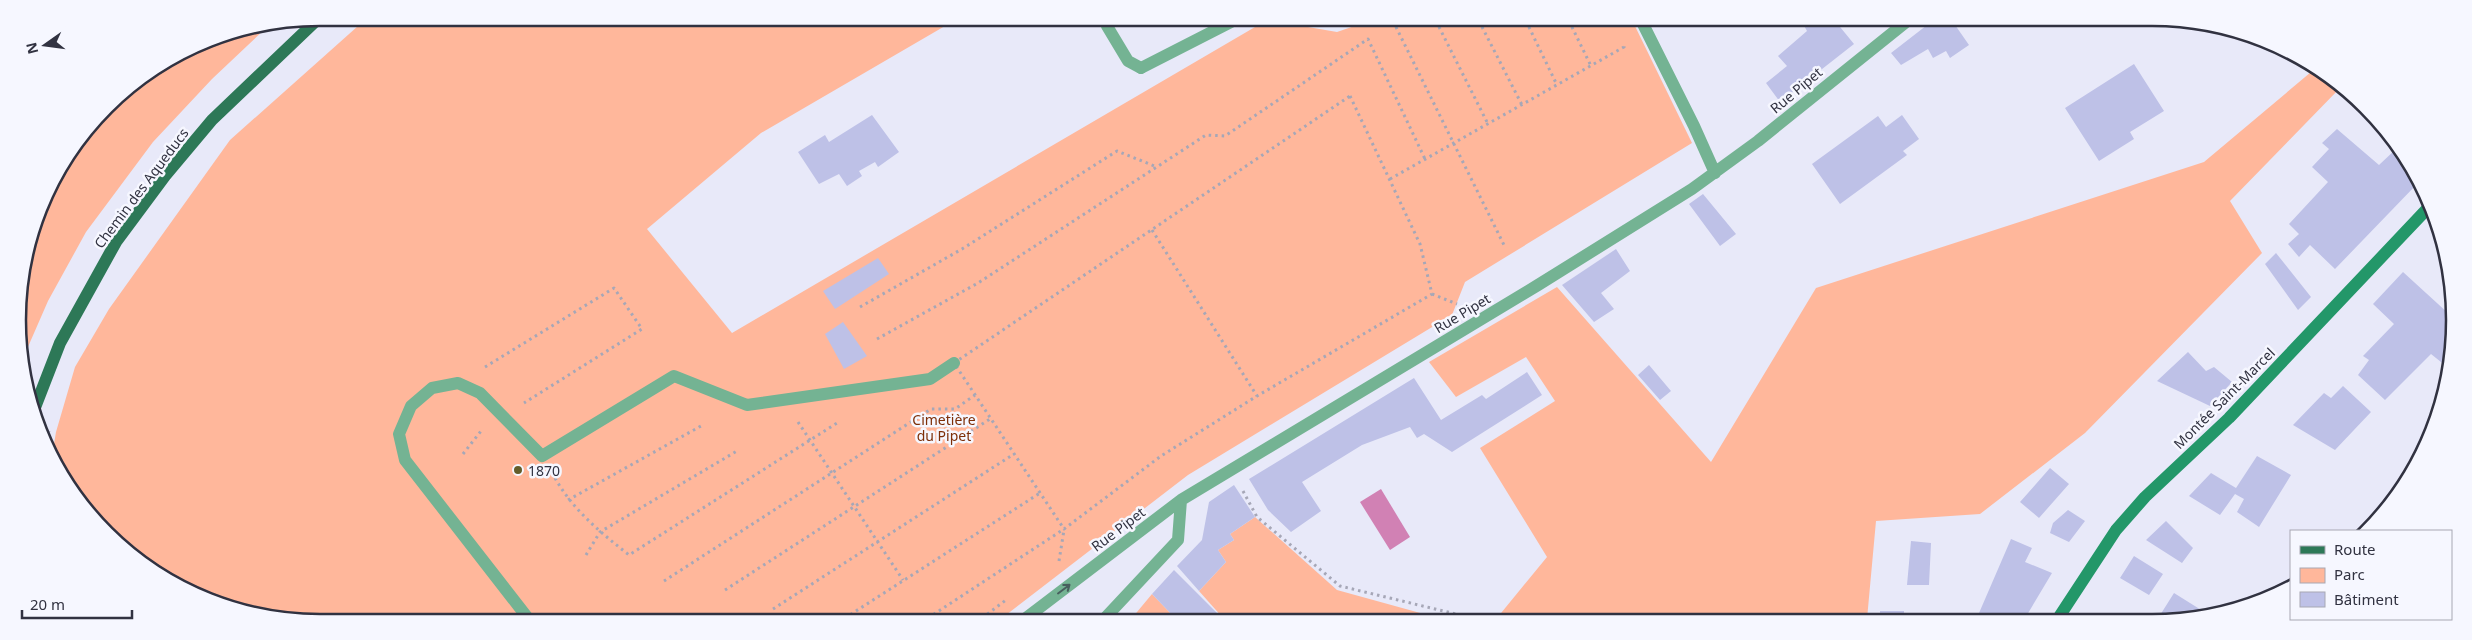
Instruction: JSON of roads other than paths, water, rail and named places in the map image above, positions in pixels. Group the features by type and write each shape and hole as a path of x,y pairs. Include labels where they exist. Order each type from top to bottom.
{"main road":[{"name":"Chemin des Aqueducs","path":"38,401 60,343 116,242 165,176 212,120 310,27"},
{"name":"Montée Saint-Marcel","path":"2061,614 2116,530 2145,497 2229,418 2424,212"}],"street":[{"path":"1107,26 1128,61 1141,68 1223,26"},
{"path":"1644,26 1694,126 1715,173"},
{"name":"Rue Pipet","path":"1031,614 1181,500 1231,468 1538,285 1715,173 1901,26"},
{"path":"525,614 405,460 399,434 411,406 432,388 458,383 480,393 542,456 674,376 746,405 930,379 954,363"},
{"path":"1109,614 1178,540 1181,500"}],"place":[{"name":"1870","path":"518,470"}],"park label":[{"name":"Cimetière du Pipet","path":"944,428"}]}
